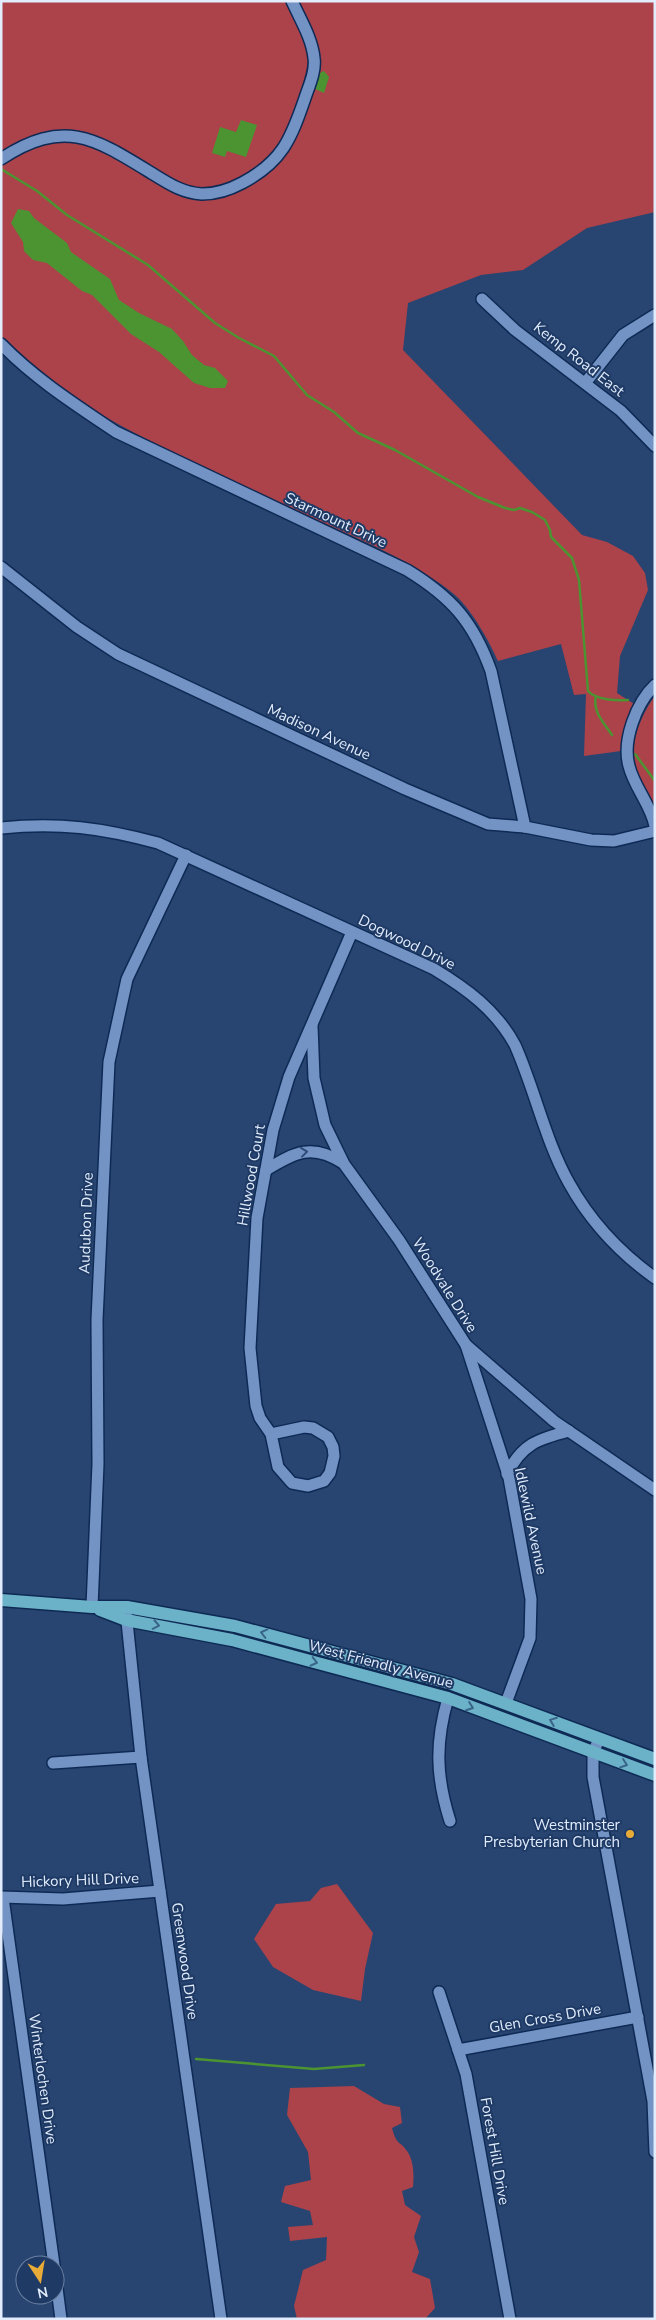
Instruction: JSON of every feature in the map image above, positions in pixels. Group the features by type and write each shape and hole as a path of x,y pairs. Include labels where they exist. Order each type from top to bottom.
{"main road":[{"name":"West Friendly Avenue","path":"1,1600 92,1607 235,1626 391,1666 452,1684 655,1759"},
{"name":"West Friendly Avenue","path":"126,1613 448,1698 655,1775"}],"street":[{"path":"1,160 34,141 56,136 75,136 96,141 114,150 172,186 186,192 217,193 256,176 275,161 287,145 297,121 314,67 311,44 292,1"},
{"name":"Kemp Road East","path":"482,298 515,330 586,382 621,411 655,446"},
{"path":"586,382 623,335 655,315"},
{"name":"Starmount Drive","path":"1,344 45,382 116,432 407,570 435,587 456,608 483,648 491,670 525,827"},
{"name":"Madison Avenue","path":"1,567 77,627 118,654 463,814 488,824 525,827 591,840 614,841 655,831"},
{"path":"655,685 644,699 634,719 627,755 628,766 655,826"},
{"name":"Dogwood Drive","path":"1,828 51,825 113,831 158,843 434,969 460,985 486,1005 505,1028 515,1045 569,1183 609,1239 634,1264 655,1278"},
{"name":"Audubon Drive","path":"92,1607 98,1471 97,1320 109,1062 128,979 186,855"},
{"name":"Hillwood Court","path":"271,1434 304,1427 313,1428 328,1437 333,1447 334,1456 330,1473 324,1481 308,1486 292,1483 278,1467 271,1434 260,1418 256,1406 250,1348 257,1218 273,1130 289,1077 352,932"},
{"name":"Woodvale Drive","path":"312,1025 314,1078 325,1125 344,1164 399,1240 466,1345 554,1421 655,1490"},
{"path":"266,1170 288,1156 305,1151 328,1153 344,1164"},
{"name":"Idlewild Avenue","path":"466,1345 507,1474 531,1599 530,1638 506,1703"},
{"path":"507,1474 515,1459 531,1444 543,1438 569,1431"},
{"name":"Greenwood Drive","path":"126,1613 141,1756 221,2319"},
{"path":"448,1698 438,1738 437,1761 443,1799 450,1821"},
{"path":"599,1739 593,1753 593,1777 653,2100 655,2152"},
{"path":"53,1763 141,1756"},
{"name":"Hickory Hill Drive","path":"2,1898 63,1899 160,1891"},
{"name":"Winterlochen Drive","path":"2,1898 53,2255"},
{"name":"Forest Hill Drive","path":"439,1992 469,2090 510,2319"},
{"name":"Glen Cross Drive","path":"458,2050 638,2017"},
{"path":"60,2305 62,2319"}],"shaded area":[{"path":"1,1 655,1 655,212 587,228 523,270 481,275 408,303 403,350 582,535 607,542 633,556 645,573 648,590 620,656 617,693 634,704 627,721 621,751 584,756 586,694 574,695 561,644 498,661 474,617 455,595 441,584 410,564 376,547 268,498 126,429 59,388 19,355 1,336"},
{"path":"324,71 329,77 324,93 315,89 315,81"},
{"path":"241,120 257,125 246,157 227,151 225,157 212,153 220,127 236,132"},
{"path":"18,209 29,211 34,218 67,243 71,252 110,279 119,300 139,313 172,329 192,355 204,365 215,368 228,381 225,388 210,388 194,383 159,352 131,334 92,295 82,291 47,263 33,260 24,251 23,242 11,223"},
{"path":"655,696 655,809 637,774 634,762 634,745 646,710"},
{"path":"337,1884 373,1933 365,1969 361,2001 313,1990 273,1967 254,1939 276,1904 310,1901 321,1888"},
{"path":"354,2086 384,2104 400,2107 402,2123 392,2128 397,2141 405,2148 409,2155 413,2173 413,2187 402,2191 405,2205 421,2216 414,2237 419,2252 412,2272 430,2279 435,2308 425,2319 297,2319 294,2306 303,2270 326,2260 327,2237 290,2241 288,2227 313,2225 310,2211 281,2202 285,2186 311,2180 308,2152 287,2115 290,2088"}],"waterway":[{"path":"1,169 37,191 67,215 148,265 215,323 274,356 307,395 334,412 358,433 395,450 478,497 505,508 514,510 520,508 532,512 545,520 551,537 572,558 579,580 588,691 601,698 628,700"},
{"path":"596,696 597,712 612,735"},
{"path":"635,754 655,781"},
{"path":"196,2059 314,2069 364,2065"}],"place":[{"name":"Westminster Presbyterian Church","path":"630,1834"}]}
